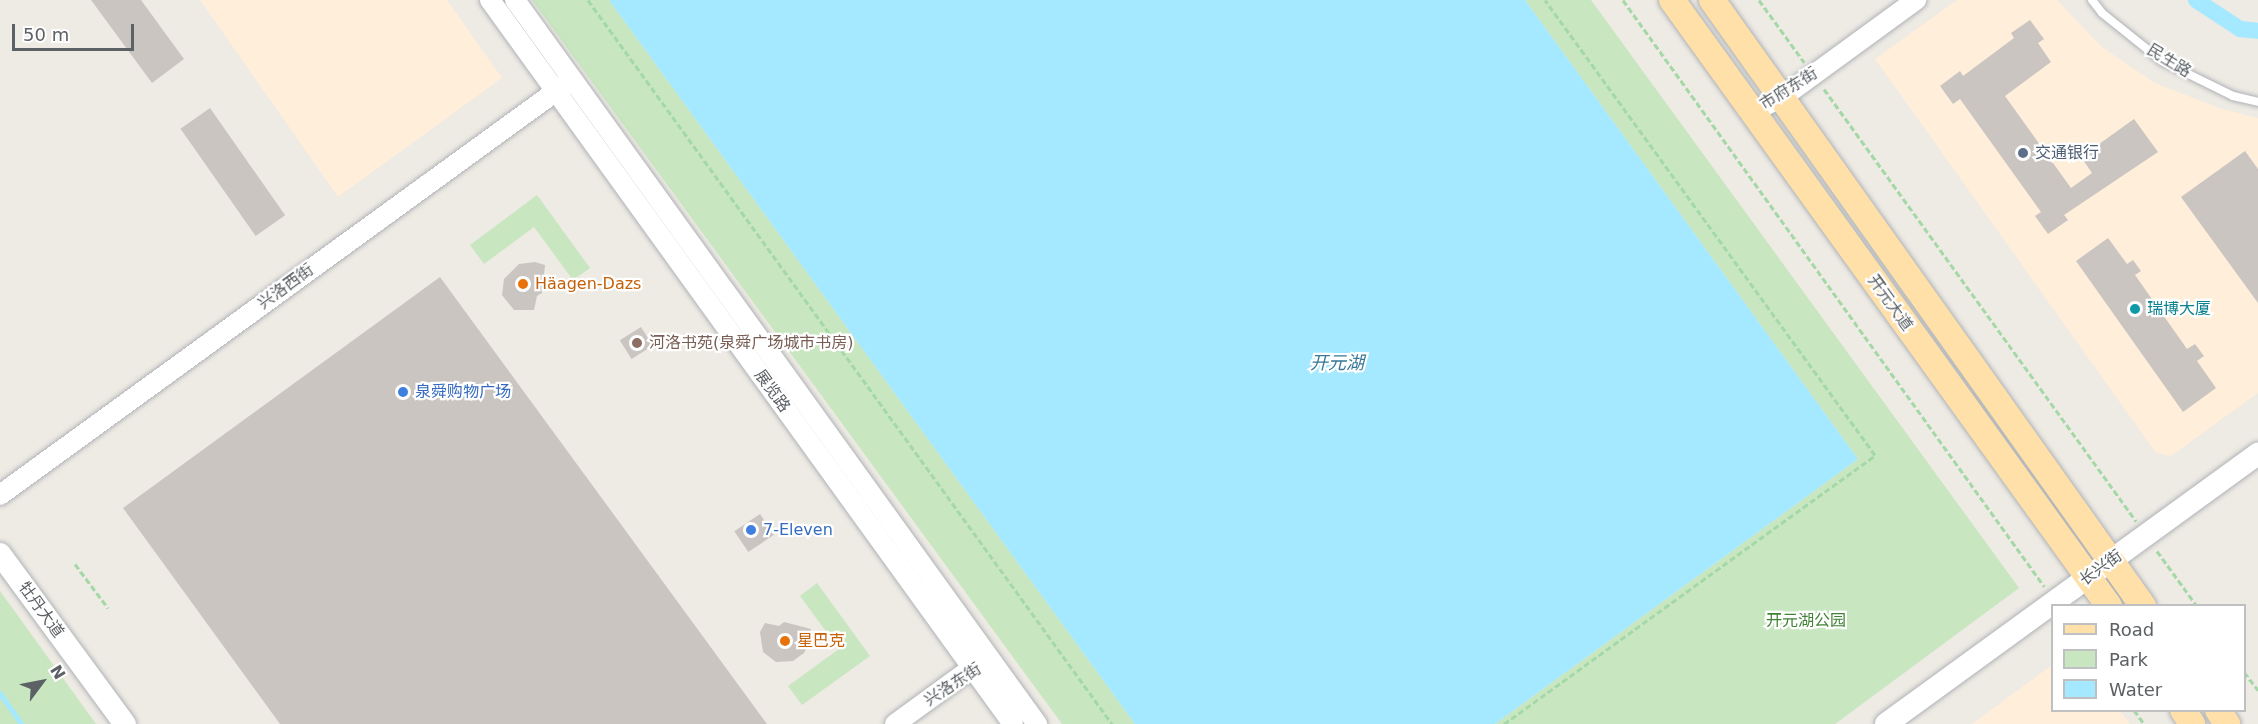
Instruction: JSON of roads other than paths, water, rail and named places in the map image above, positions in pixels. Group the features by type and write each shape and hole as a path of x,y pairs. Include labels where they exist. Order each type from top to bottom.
{"main road":[{"name":"开元大道","path":"1672,0 2098,591"},
{"name":"开元大道","path":"1713,0 2142,604"},
{"name":"长兴街","path":"2073,604 2098,591 2116,567 2258,454"},
{"name":"长兴街","path":"2150,542 2258,473"},
{"name":"牡丹大道","path":"0,554 125,724"},
{"name":"长兴街","path":"1886,724 2051,617"},
{"name":"长兴街","path":"1912,724 2051,618"}],"street":[{"name":"展览路","path":"490,0 1012,724"},
{"name":"展览路","path":"515,0 1037,724"},
{"name":"市府东街","path":"1810,70 1897,0"},
{"name":"市府东街","path":"1752,112 1810,70 1916,0"},
{"name":"兴洛西街","path":"0,495 568,74"},
{"name":"兴洛西街","path":"0,479 552,86"},
{"name":"兴洛东街","path":"918,724 991,662"},
{"name":"兴洛东街","path":"895,724 976,674"}],"lane":[{"name":"民生路","path":"2092,0 2102,13 2162,61 2233,96 2258,102"}],"water":[{"name":"开元湖","path":"609,0 1525,0 1858,459 1495,724 1135,724"}],"waterway":[{"path":"2196,0 2240,29 2258,31"},
{"path":"0,693 22,724"}],"place":[{"name":"交通银行","path":"2023,153"},
{"name":"Häagen-Dazs","path":"523,284"},
{"name":"瑞博大厦","path":"2135,309"},
{"name":"河洛书苑(泉舜广场城市书房)","path":"637,343"},
{"name":"泉舜购物广场","path":"403,392"},
{"name":"7-Eleven","path":"751,530"},
{"name":"星巴克","path":"785,641"}],"park label":[{"name":"开元湖公园","path":"1806,621"}]}
